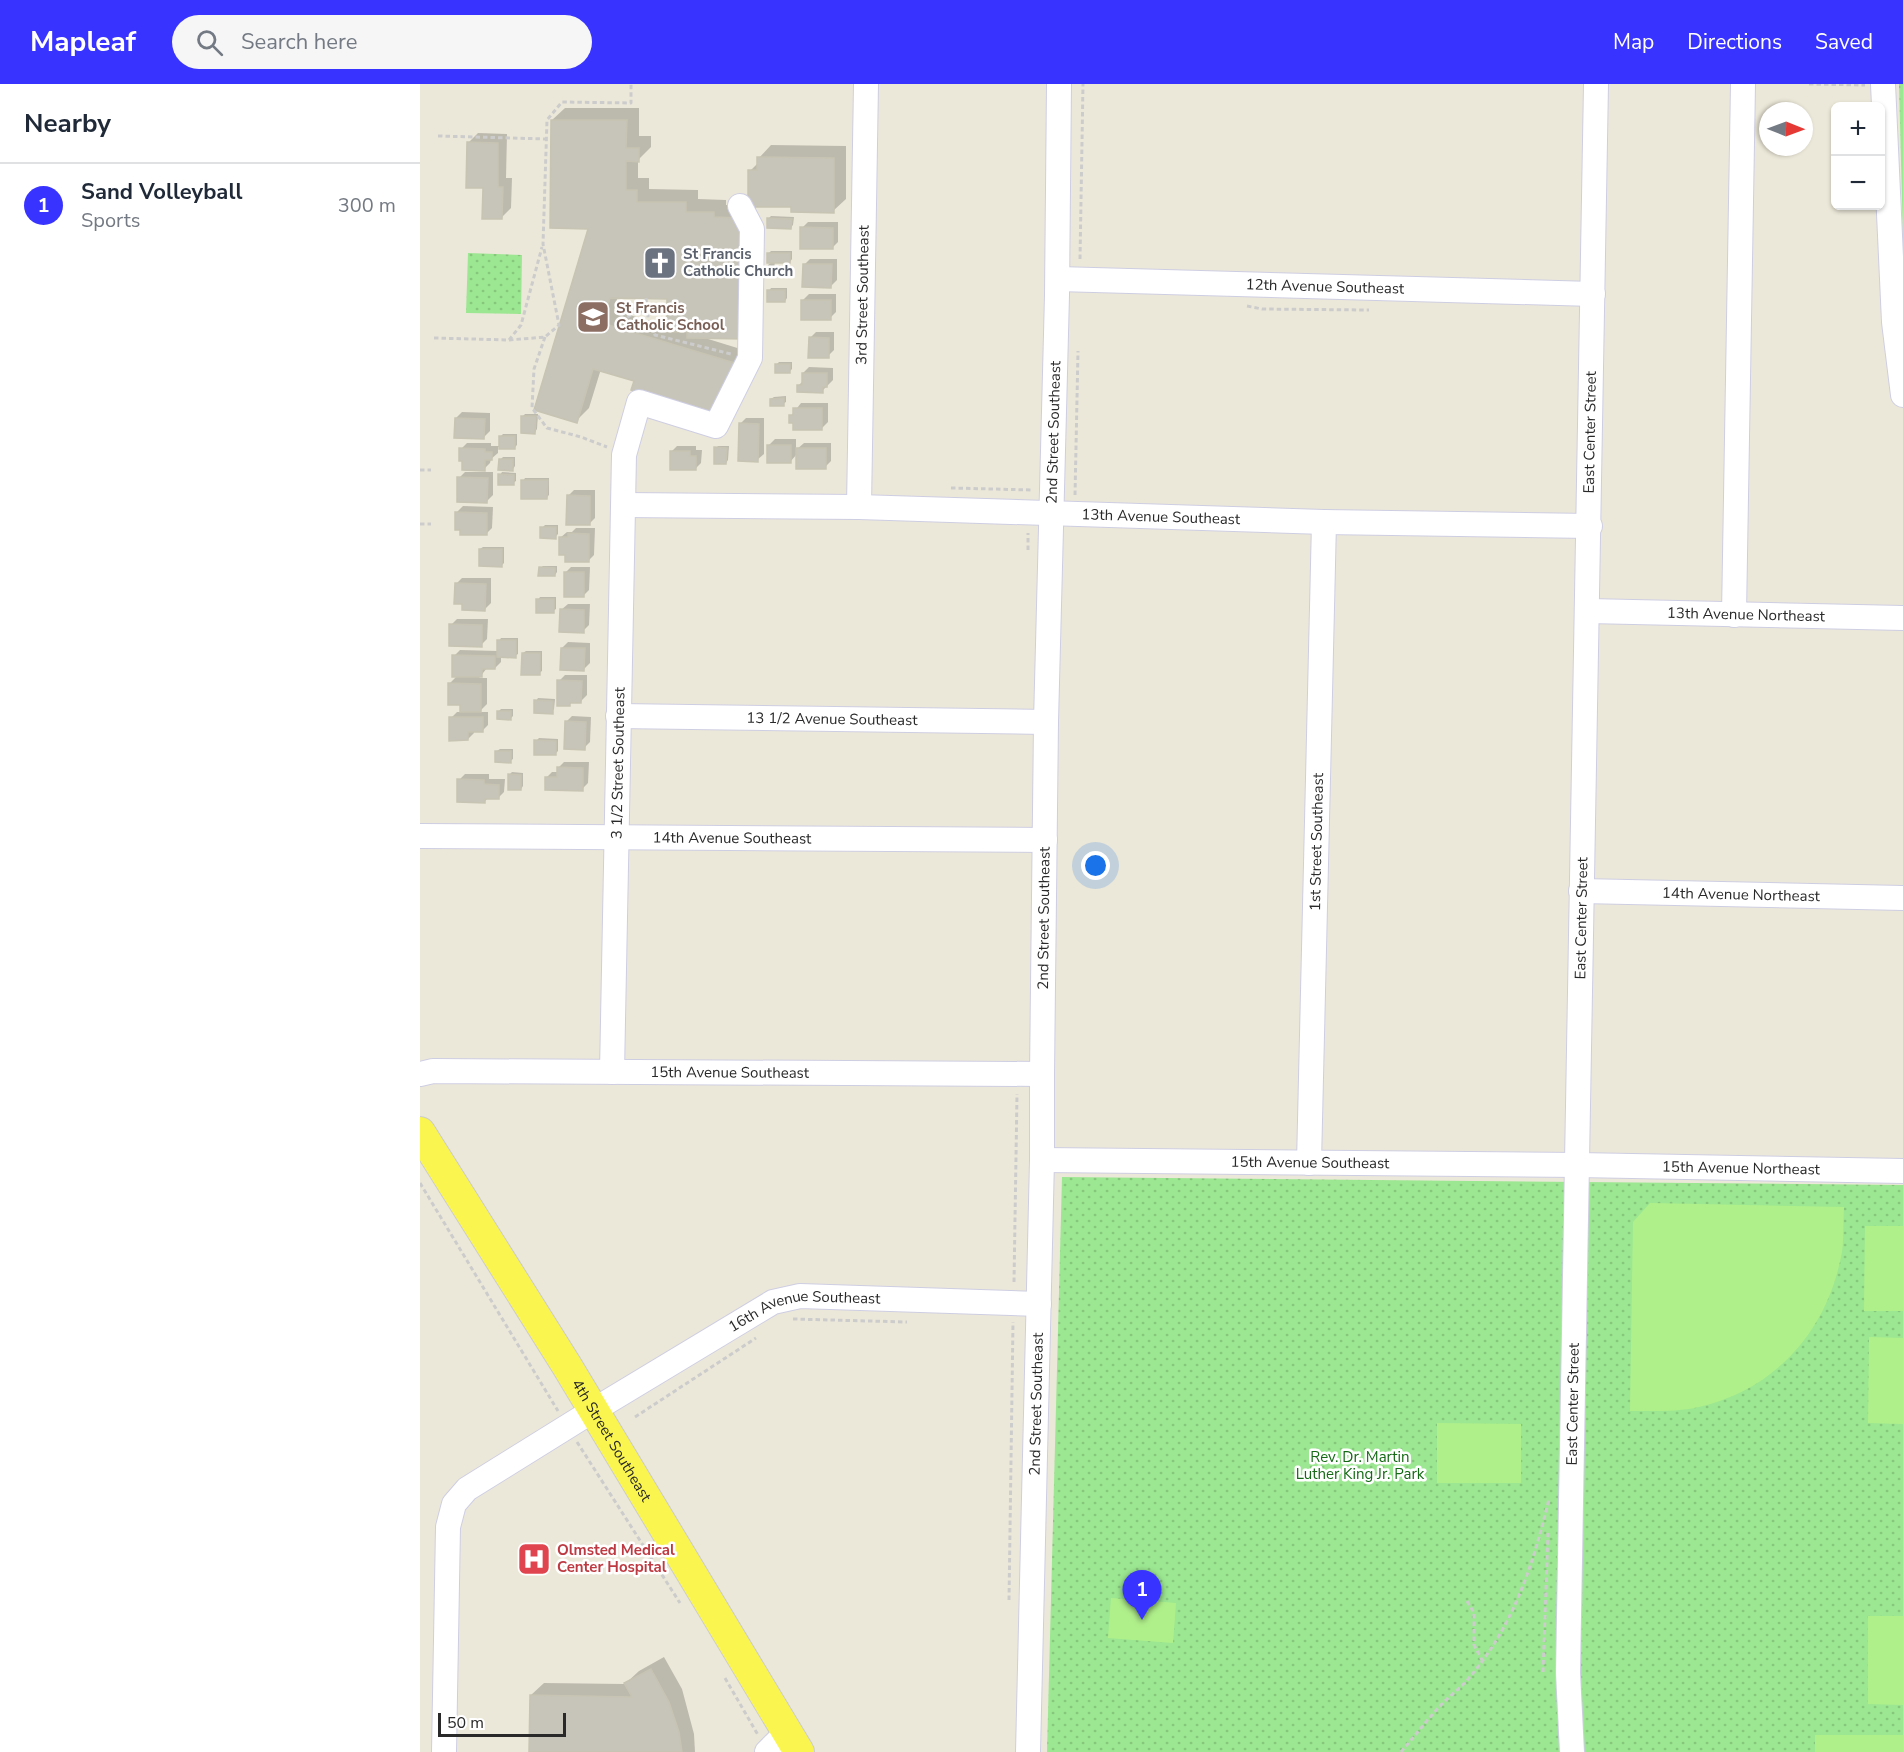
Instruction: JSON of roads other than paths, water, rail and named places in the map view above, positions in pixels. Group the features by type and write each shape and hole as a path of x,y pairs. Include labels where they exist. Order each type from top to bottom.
{"main road":[{"name":"4th Street Southeast","path":"420,1132 594,1410 780,1747"}],"street":[{"name":"3rd Street Southeast","path":"859,507 866,84"},
{"name":"2nd Street Southeast","path":"1028,1752 1042,1160 1046,722 1058,279 1059,84"},
{"name":"East Center Street","path":"1572,1752 1568,1673 1596,84"},
{"path":"1734,615 1743,84"},
{"path":"1883,84 1894,322 1903,394"},
{"name":"3 1/2 Street Southeast","path":"612,1072 624,505 616,451 639,402 716,426 750,358 752,229 740,206"},
{"name":"12th Avenue Southeast","path":"1058,279 1593,294"},
{"name":"13th Avenue Southeast","path":"624,505 859,507 1324,522 1590,526"},
{"name":"1st Street Southeast","path":"1309,1163 1324,522"},
{"name":"13th Avenue Northeast","path":"1588,611 1903,618"},
{"name":"13 1/2 Avenue Southeast","path":"618,716 1046,722"},
{"name":"14th Avenue Southeast","path":"420,836 1045,840"},
{"name":"14th Avenue Northeast","path":"1581,891 1903,898"},
{"name":"15th Avenue Southeast","path":"420,1074 426,1071 1041,1074"},
{"name":"15th Avenue Southeast","path":"1042,1160 1578,1165"},
{"name":"15th Avenue Northeast","path":"1578,1165 1903,1171"},
{"name":"16th Avenue Southeast","path":"444,1752 448,1527 454,1504 467,1489 773,1302 800,1296 1039,1304"}],"place":[{"name":"St Francis Catholic Church","path":"660,263"},
{"name":"St Francis Catholic School","path":"593,317"},
{"name":"Olmsted Medical Center Hospital","path":"534,1559"},
{"name":"Sand Volleyball","path":"1142,1620"}],"park label":[{"name":"Rev. Dr. Martin Luther King Jr. Park","path":"1360,1466"}]}
